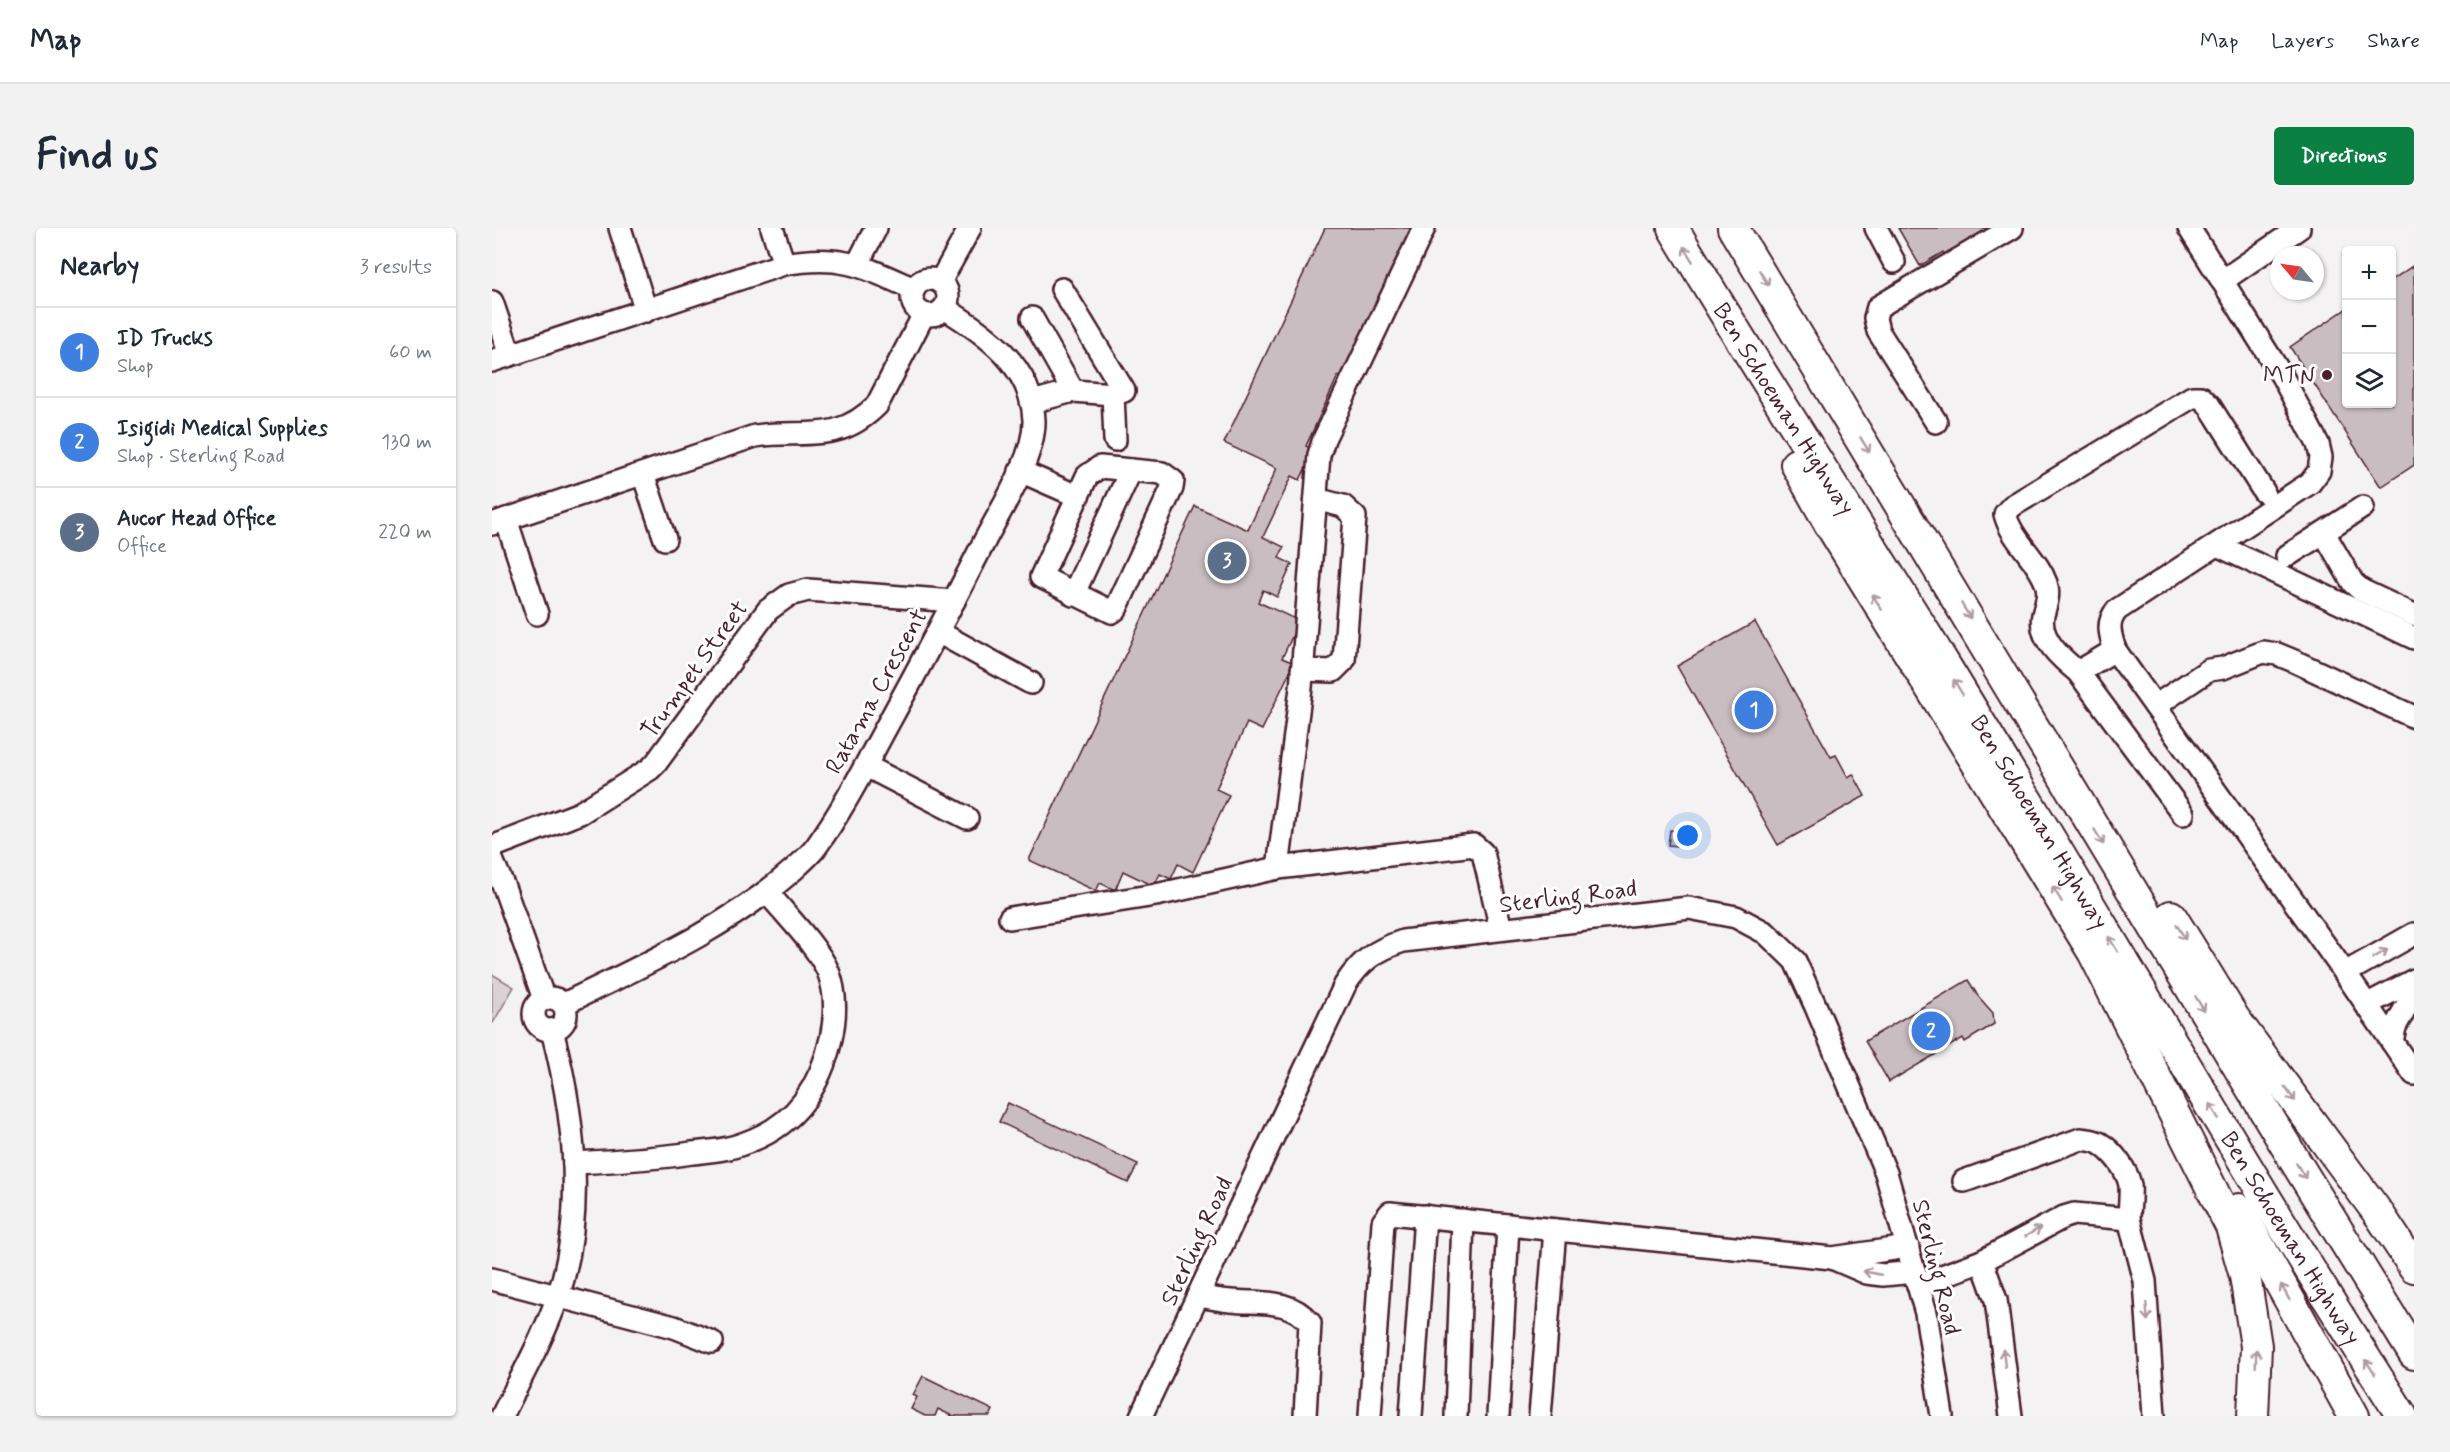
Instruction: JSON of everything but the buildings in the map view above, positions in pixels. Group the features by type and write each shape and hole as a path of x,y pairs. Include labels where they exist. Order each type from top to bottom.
{"highway":[{"name":"Ben Schoeman Highway","path":"1673,228 1725,315 1943,662 2304,1264 2402,1416"},
{"name":"Ben Schoeman Highway","path":"1733,228 2414,1354"},
{"path":"1725,315 1758,396 1829,523 2136,1018 2247,1225 2354,1416"},
{"path":"2015,697 2047,730 2106,809 2234,1018 2381,1217 2414,1267"},
{"path":"2093,952 2231,1227 2245,1276 2256,1346 2253,1416"}],"street":[{"path":"620,228 646,311"},
{"path":"772,228 784,264"},
{"path":"857,265 876,228"},
{"path":"940,282 970,228"},
{"path":"1278,868 1302,670 1319,454 1424,228"},
{"path":"1876,228 1894,262"},
{"path":"1936,422 1878,331 1875,318 1878,307 2012,228"},
{"path":"2189,228 2282,376 2318,444 2321,457 2319,471 2310,483 2117,610 2110,622 2109,631 2115,650 2345,973 2414,1074"},
{"path":"2222,281 2299,228"},
{"path":"492,302 501,358 784,264 818,259 840,260 914,289"},
{"path":"926,279 940,282 948,294 944,308 939,313 924,314 914,307 912,301 914,289 926,279"},
{"path":"1032,402 1073,391 1122,393 1124,389 1062,288"},
{"name":"Ratama Crescent","path":"554,1001 725,922 767,892 815,849 866,766 954,602 1020,471 1032,439 1034,421 1032,402 1013,363 992,340 944,308"},
{"path":"537,614 499,521 755,436 777,433 827,434 841,430 865,417 877,405 888,388 924,314"},
{"path":"1032,318 1073,391"},
{"path":"1113,393 1115,440"},
{"path":"2183,814 2078,672 2058,656 2044,630 2042,618 2048,594 2046,582 2008,525 2005,514 2012,506 2192,397 2201,397 2209,405 2264,492"},
{"path":"1100,467 1131,470 1162,473 1173,481 1154,528 1116,609 1112,612 1073,595 1041,577 1087,476 1100,467"},
{"path":"1073,595 1131,470"},
{"path":"1020,471 1077,496"},
{"path":"643,474 665,539"},
{"path":"1302,670 1333,670 1344,660 1350,601 1355,517 1342,507 1316,500"},
{"path":"2287,556 2363,507"},
{"path":"2324,533 2353,584 2414,615"},
{"path":"2217,545 2414,638"},
{"name":"Trumpet Street","path":"492,847 580,813 656,764 768,609 789,595 808,590 954,602"},
{"path":"938,632 1030,683"},
{"path":"2078,672 2115,650"},
{"path":"2159,711 2216,679 2223,668 2263,652 2277,654 2414,717"},
{"path":"866,766 968,818"},
{"path":"1010,918 1155,894 1278,868 1474,844 1483,854 1501,929"},
{"path":"492,860 554,1001 567,1017 559,1028 552,1030 541,1028 534,1018 535,1006 554,1001"},
{"path":"574,1163 727,1149 772,1131 789,1118 804,1101 817,1077 828,1048 834,1020 833,992 827,970 806,939 767,892"},
{"name":"Sterling Road","path":"1141,1416 1345,985 1354,969 1368,956 1380,948 1402,941 1689,908 1736,917 1766,933 1795,962 1886,1173 1926,1313 1942,1416"},
{"path":"2345,973 2414,934"},
{"path":"2366,1005 2414,980"},
{"path":"2392,1042 2395,1027 2414,992"},
{"path":"502,1416 558,1296 571,1240 574,1163 559,1058 552,1030"},
{"path":"1964,1181 2081,1138 2100,1143 2120,1162 2130,1185 2129,1219 2145,1281 2154,1416"},
{"path":"1370,1416 1383,1222 1390,1213 1832,1258 1877,1274 1916,1279 1982,1261 2064,1217 2074,1214 2129,1219"},
{"path":"1411,1416 1425,1216"},
{"path":"1456,1416 1463,1220"},
{"path":"1498,1416 1508,1225"},
{"path":"1540,1416 1555,1230"},
{"path":"1832,1258 1908,1247"},
{"path":"1982,1261 1996,1300 2011,1416"},
{"path":"492,1279 674,1327 712,1342"},
{"path":"1198,1296 1231,1301 1281,1304 1303,1315 1310,1323 1305,1416"}],"shaded area":[{"path":"492,974 514,987 493,1023 492,1023"}],"place":[{"name":"MTN","path":"2327,375"},
{"name":"Aucor Head Office","path":"1227,561"},
{"name":"ID Trucks","path":"1754,710"},
{"name":"Isigidi Medical Supplies","path":"1931,1031"}]}
